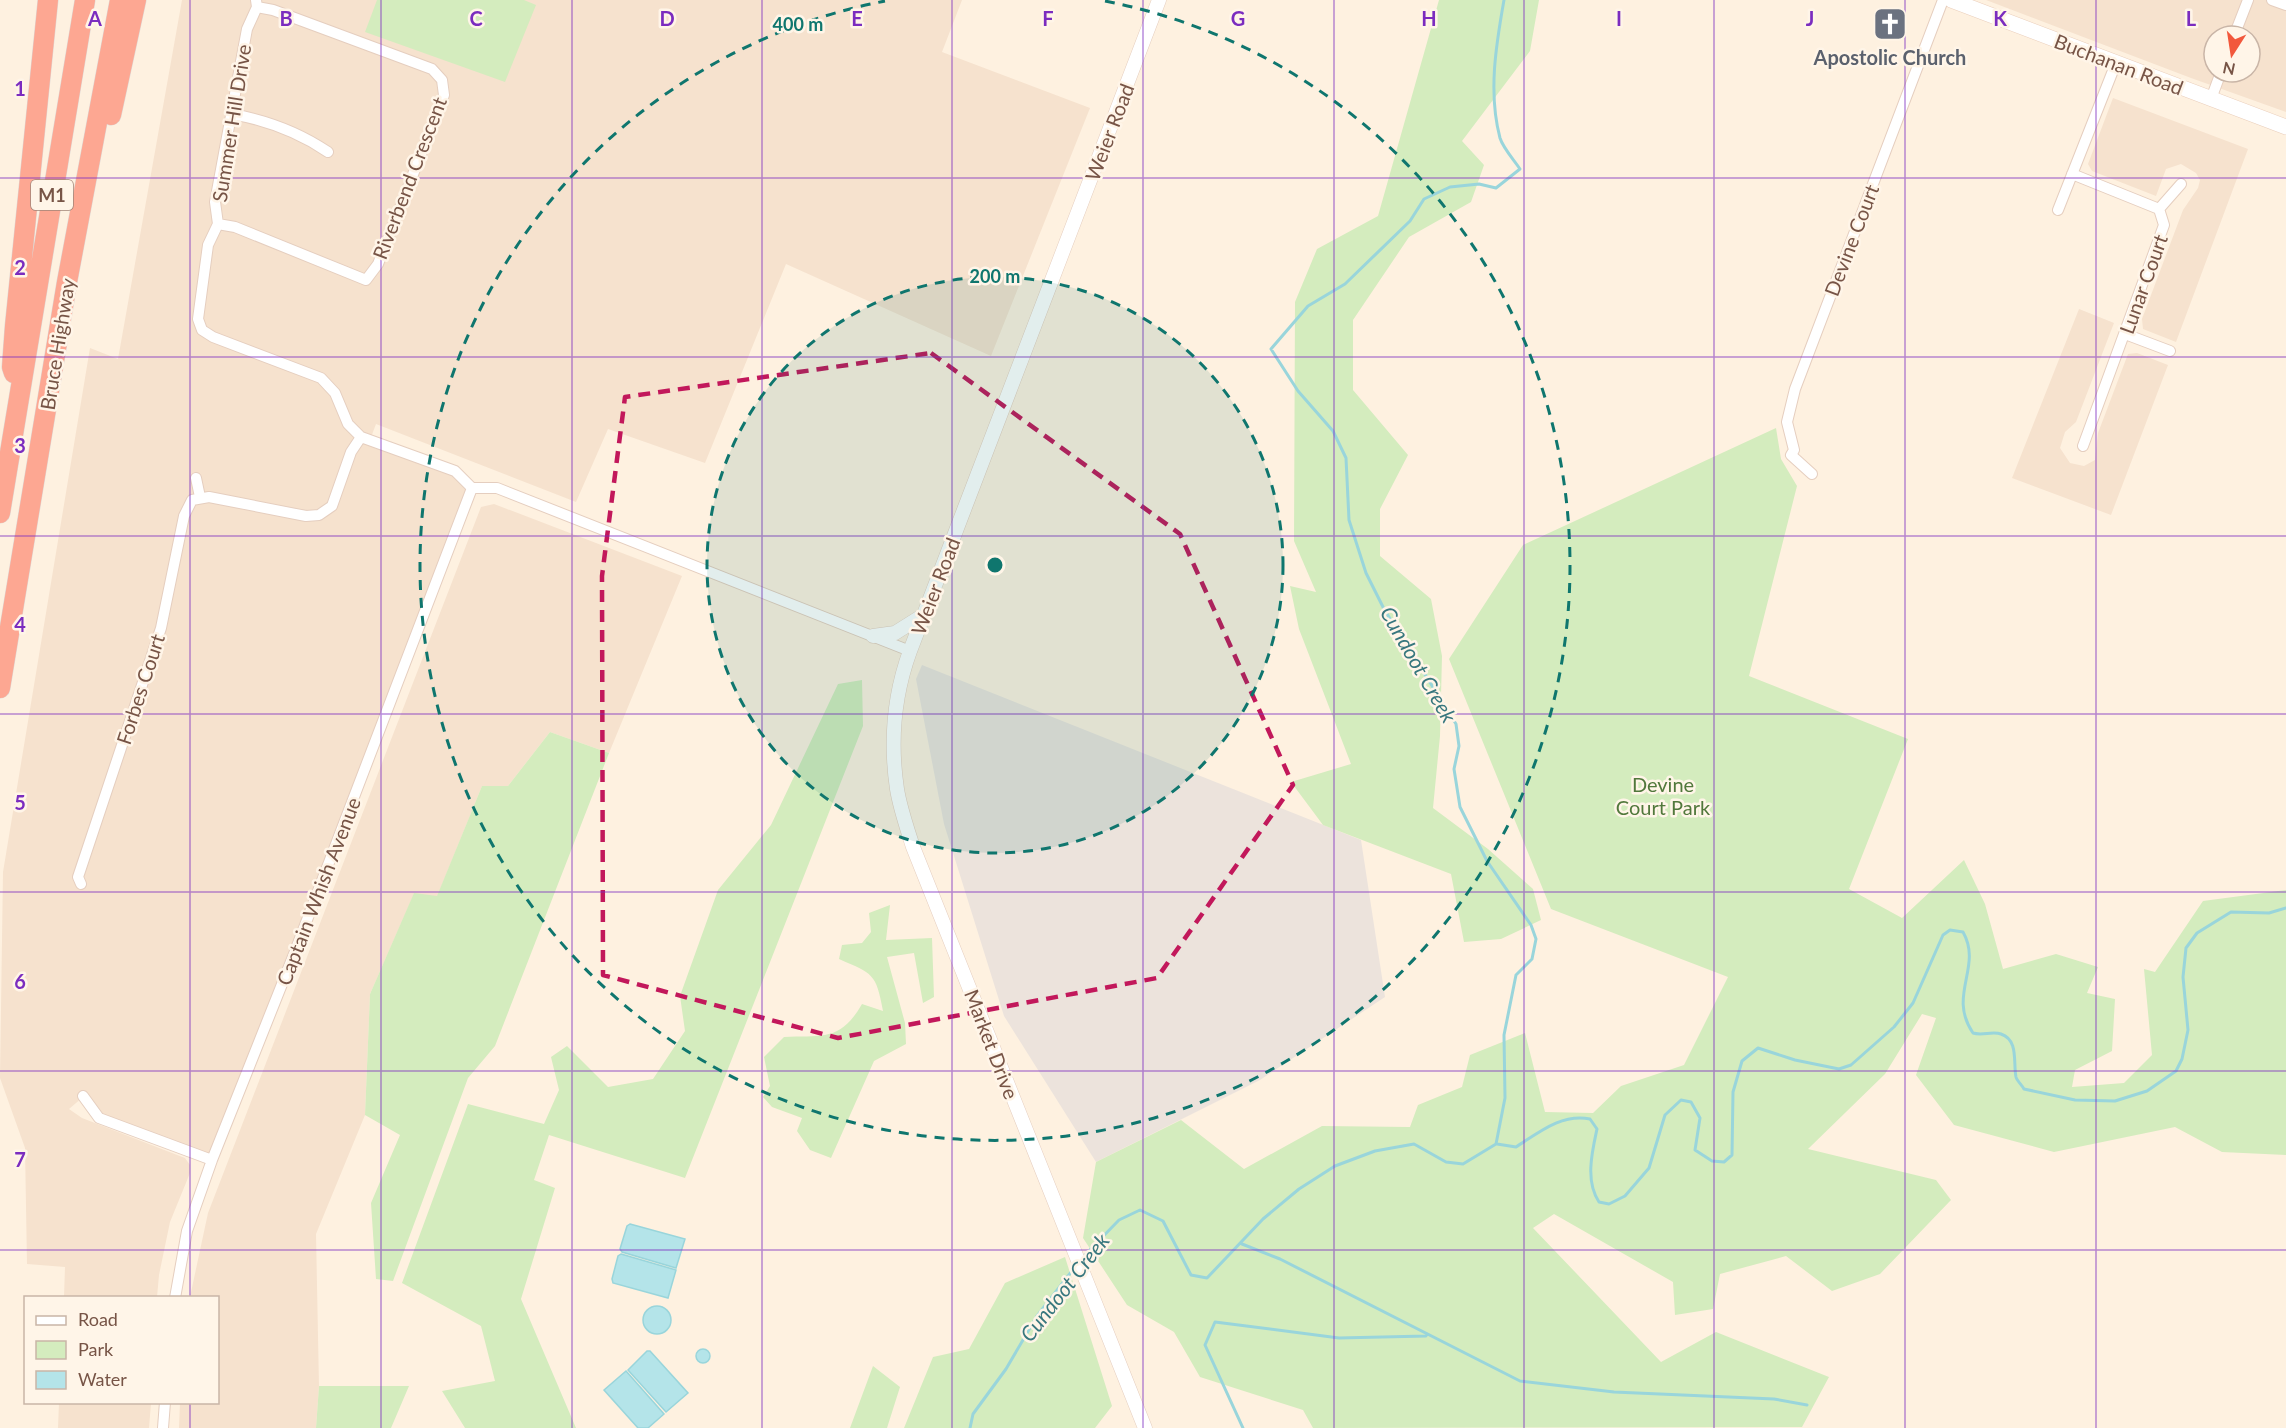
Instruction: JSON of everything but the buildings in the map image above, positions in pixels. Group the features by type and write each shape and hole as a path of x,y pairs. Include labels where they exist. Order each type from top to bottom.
{"highway":[{"path":"20,391 12,366 48,0"},
{"name":"Bruce Highway","path":"0,513 85,0"},
{"name":"Bruce Highway","path":"0,688 87,172 120,0"},
{"path":"87,172 105,142 136,0"}],"main road":[{"name":"Buchanan Road","path":"1952,0 2286,127"}],"street":[{"name":"Weier Road","path":"472,488 497,488 910,651 1160,0"},
{"name":"Devine Court","path":"1812,474 1791,454 1794,450 1787,422 1795,389 1942,0"},
{"path":"2239,24 2248,0"},
{"path":"2272,0 2286,5"},
{"name":"Summer Hill Drive","path":"257,4 247,29 215,202 218,224 208,245 198,319 202,330 213,337 321,378 335,393 348,424 361,437"},
{"name":"Riverbend Crescent","path":"218,224 235,227 346,269 366,280 378,264 444,95 442,80 432,69 257,4"},
{"path":"2058,210 2115,63"},
{"path":"2211,99 2217,84"},
{"path":"232,114 253,118 312,141 328,152"},
{"name":"Lunar Court","path":"2072,174 2159,209 2164,225 2083,446"},
{"path":"2159,209 2181,184"},
{"path":"2124,334 2170,351"},
{"path":"196,478 200,497 306,516 320,515 332,506 351,452 361,437 455,471 472,488"},
{"name":"Captain Whish Avenue","path":"175,1296 187,1231 212,1160 294,954 472,488"},
{"name":"Forbes Court","path":"81,884 78,877 161,628 184,516 192,500 200,497"},
{"path":"873,636 902,630 925,613"},
{"name":"Market Drive","path":"910,651 901,676 894,738 897,790 913,847 988,1030 1058,1215 1116,1350 1143,1423"},
{"path":"83,1096 99,1118 212,1160"},
{"path":"163,1428 165,1404"}],"highlighted area":[{"path":"931,353 1180,534 1293,785 1157,978 838,1038 603,975 602,576 625,397"}],"shaded area":[{"path":"182,0 962,0 942,52 1090,108 991,356 786,264 705,463 608,429 576,502 376,424 370,440 455,471 472,488 212,1160 99,1118 83,1097 69,1109 82,1118 185,1158 190,1165 190,1173 170,1222 157,1296 64,1296 65,1267 27,1264 25,1148 0,1078 3,872 90,348 118,359"},
{"path":"1986,0 2286,0 2286,112 2208,84 2262,84 2262,24 2202,24 2202,82"},
{"path":"2113,98 2248,149 2176,342 2143,329 2142,319 2183,210 2198,188 2200,180 2196,173 2181,164 2166,169 2156,196 2092,171 2088,164"},
{"path":"2079,309 2114,323 2076,422 2065,432 2060,448 2070,463 2084,466 2095,460 2098,433 2128,354 2137,353 2168,365 2111,515 2012,478"},
{"path":"494,504 682,576 609,753 550,732 508,786 482,786 437,897 414,894 370,994 365,1115 316,1234 319,1386 316,1428 179,1428 180,1404 219,1404 219,1296 190,1296 208,1213 481,507"},
{"path":"922,665 1361,840 1385,997 1260,1080 1096,1162 1004,1016 944,824 916,679"},
{"path":"59,1404 151,1404 149,1428 58,1428"}],"green space":[{"path":"377,0 524,0 536,5 505,82 365,32"},
{"path":"1439,0 1539,0 1530,51 1462,141 1484,165 1471,202 1409,237 1353,320 1353,390 1408,455 1380,509 1380,556 1431,599 1442,656 1440,736 1433,808 1488,849 1533,889 1541,920 1501,939 1464,942 1451,874 1323,825 1291,782 1351,764 1299,629 1290,586 1316,592 1294,541 1295,302 1317,249 1378,216"},
{"name":"Devine Court Park","path":"1776,428 1781,459 1797,486 1749,676 1908,739 1849,889 1902,918 1964,860 1985,904 2003,969 2056,954 2098,967 2087,993 2115,999 2112,1051 2075,1070 2072,1087 2124,1083 2152,1055 2144,969 2155,972 2203,901 2286,890 2286,1155 2222,1152 2175,1127 2054,1152 1954,1125 1916,1075 1936,1018 1922,1014 1885,1074 1808,1149 1936,1180 1951,1200 1880,1274 1832,1291 1786,1256 1720,1274 1713,1309 1675,1315 1673,1282 1554,1214 1533,1228 1661,1362 1716,1332 1829,1377 1802,1427 1313,1428 1303,1410 1200,1377 1174,1332 1127,1305 1083,1238 1096,1162 1181,1120 1244,1169 1322,1126 1410,1127 1418,1105 1462,1087 1470,1055 1525,1033 1545,1112 1593,1113 1621,1086 1684,1065 1728,977 1551,909 1449,659 1523,545"},
{"path":"862,680 863,726 685,1178 549,1135 534,1180 555,1188 521,1299 576,1428 465,1428 442,1391 495,1381 481,1326 402,1283 468,1104 544,1124 559,1090 551,1057 567,1046 608,1087 653,1079 685,1031 680,996 718,890 771,825 838,684"},
{"path":"550,732 609,753 495,1046 468,1078 393,1281 376,1279 371,1203 400,1135 365,1115 370,994 414,893 437,896 482,786 508,786"},
{"path":"890,905 886,940 932,938 934,997 923,1003 914,953 887,957 905,1023 906,1044 874,1061 831,1158 810,1150 797,1131 802,1118 772,1107 763,1097 770,1086 764,1057 784,1037 820,1036 838,1031 854,1016 862,1004 883,1011 878,989 871,976 839,959 842,945 862,943 871,932 869,913"},
{"path":"1065,1257 1112,1406 1095,1428 904,1428 933,1357 969,1349 1005,1283"},
{"path":"873,1366 900,1387 887,1428 850,1428"},
{"path":"319,1386 409,1386 391,1428 316,1428"}],"water":[{"path":"630,1224 685,1239 676,1268 622,1252 620,1249 627,1226"},
{"path":"621,1254 676,1270 668,1298 613,1283 618,1256"},
{"path":"657,1306 667,1310 671,1320 667,1330 657,1334 647,1330 643,1320 647,1310"},
{"path":"700,1349 706,1349 710,1356 706,1363 700,1363 696,1359 696,1353"},
{"path":"647,1351 650,1351 688,1393 666,1412 628,1370"},
{"path":"626,1371 664,1414 648,1428 638,1428 604,1390"}],"waterway":[{"name":"Cundoot Creek","path":"1083,1257 1119,1220 1140,1210 1163,1221 1191,1275 1207,1278 1263,1219 1299,1189 1335,1166 1375,1151 1414,1144 1446,1162 1463,1164 1496,1144 1505,1098 1504,1035 1516,975 1532,959 1536,939 1531,925 1487,861 1460,807 1454,769 1459,746 1456,724 1384,609 1366,573 1349,520 1346,458 1333,431 1298,391 1271,349 1308,306 1345,284 1410,221 1424,199 1450,187 1479,184 1496,188 1520,169 1501,142 1494,104 1494,69 1504,0"},
{"path":"1497,1144 1516,1147 1542,1130 1560,1122 1570,1119 1590,1119 1597,1129 1591,1166 1592,1185 1599,1202 1609,1204 1625,1196 1649,1168 1665,1115 1681,1100 1691,1102 1700,1118 1695,1150 1712,1161 1724,1162 1732,1155 1733,1092 1742,1061 1758,1048 1795,1060 1839,1069 1851,1065 1894,1027 1913,1003 1943,935 1950,930 1963,932 1968,945 1969,957 1963,1006 1966,1019 1973,1033 1998,1033 2011,1041 2016,1077 2024,1089 2075,1100 2115,1101 2147,1091 2176,1071 2182,1059 2188,1030 2183,977 2186,948 2197,933 2231,912 2269,913 2286,908"},
{"path":"1242,1244 1280,1259 1520,1381 1614,1392 1774,1399 1807,1405"},
{"name":"Cundoot Creek","path":"970,1428 973,1414 1006,1369 1037,1316 1075,1267"},
{"path":"1243,1428 1205,1345 1215,1322 1339,1338 1426,1336"}],"place":[{"name":"Apostolic Church","path":"1890,24"}]}
